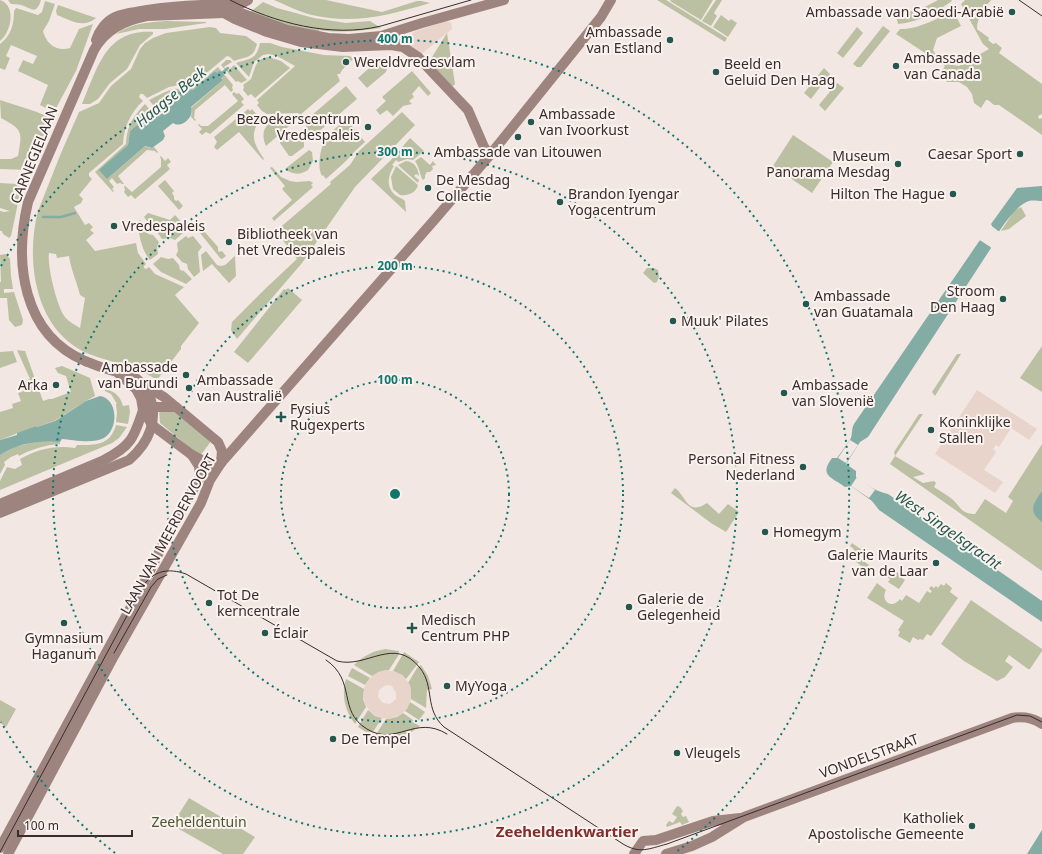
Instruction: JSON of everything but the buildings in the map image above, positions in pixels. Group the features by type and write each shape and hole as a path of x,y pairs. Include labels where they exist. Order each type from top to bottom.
{"street":[{"path":"230,7 248,0"},
{"path":"214,2 287,30 328,38 349,39 381,36 453,13 504,0"},
{"name":"LAAN VAN MEERDERVOORT","path":"8,854 114,656 201,503 210,480 221,463 490,155 601,17 610,0"},
{"name":"CARNEGIELAAN","path":"146,408 145,388 141,382 128,373 116,372 85,361 64,350 46,332 38,320 28,297 22,260 24,220 28,202 103,26 114,17 148,9 214,2"},
{"path":"230,7 235,19 267,32 301,42 343,47 391,45 403,47 418,57 468,110 484,147 490,155"},
{"name":"CARNEGIELAAN","path":"94,50 109,31 118,25 136,18 230,7"},
{"name":"CARNEGIELAAN","path":"0,513 129,460 144,445 152,425 154,415 146,408 136,388 116,372"},
{"name":"CARNEGIELAAN","path":"145,388 164,397 218,442 222,451 221,463"},
{"path":"0,504 104,460 118,452 132,440 146,408 176,408"},
{"path":"152,425 192,455 211,465 221,463"},
{"name":"LAAN VAN MEERDERVOORT","path":"0,848 200,477 199,466 192,455"},
{"name":"VONDELSTRAAT","path":"666,854 692,846 712,837 744,817 1004,721 1018,717 1026,717 1042,724"},
{"name":"VONDELSTRAAT","path":"634,854 643,841 656,840 713,821 744,817"}],"green space":[{"path":"0,0 9,8 10,19 7,32 0,41"},
{"path":"8,0 41,0 37,8 33,10 21,5 11,4"},
{"path":"274,0 326,0 382,12 417,1 430,3 386,15 357,19 343,19 327,18 307,14"},
{"path":"657,0 666,0 727,38 725,42"},
{"path":"713,0 701,20 670,1"},
{"path":"716,0 722,0 714,13 717,16 711,26 702,21"},
{"path":"938,0 952,1 926,16 906,23 898,24 896,15 923,8"},
{"path":"965,0 991,0 983,10 977,25 977,29 989,38 988,40 993,44 996,43 1002,48 999,53 1042,84 1042,114 1038,116 1039,119 1042,118 1042,135 999,105 994,105 988,100 986,100 981,108 974,103 972,94 967,87 959,82 947,82 939,76 945,66 896,34 900,29 920,26 953,10 961,26 937,38 933,50 939,60 947,64 959,66 989,49 983,44 961,4"},
{"path":"45,1 55,4 49,21 43,31 44,36 49,43 57,48 70,48 79,29 93,24 76,71 54,112 40,105 48,85 18,71 23,60 33,64 37,56 11,45 6,56 10,58 5,70 0,68 0,44 7,37 11,29 14,11 16,8 38,15 42,12"},
{"path":"263,2 277,8 314,18 346,23 370,21 381,28 350,31 319,30 319,33 292,28 249,13"},
{"path":"58,5 96,18 86,23 72,21 57,15 56,11"},
{"path":"721,15 729,21 731,19 737,23 728,37 713,27"},
{"path":"167,21 206,23 165,29 139,29 116,34 134,25"},
{"path":"883,26 890,31 861,67 857,67 853,64"},
{"path":"210,27 216,28 220,33 246,36 257,44 251,55 234,61 227,56 192,85 169,87 147,98 143,94 140,94 139,97 143,101 128,121 123,144 89,173 89,176 92,179 79,195 83,199 81,203 74,207 85,225 89,223 93,227 90,230 94,233 86,240 95,251 136,243 138,253 146,264 144,268 146,269 149,267 155,274 184,287 175,295 199,323 157,380 135,368 89,354 71,344 56,329 46,312 38,293 34,272 33,251 34,231 38,211 79,112 99,103 111,86 131,69 140,49 145,43 166,33","holes":["49,253 56,254 57,258 69,256 80,295 85,298 80,328 65,317 56,296 51,276"]},
{"path":"857,27 863,33 843,58 837,53"},
{"path":"153,32 153,34 140,45 127,69 110,83 98,99 90,104 82,104 99,65 106,53 114,44 124,37 137,33"},
{"path":"447,33 455,84 453,86 429,62"},
{"path":"260,43 270,43 282,47 324,55 350,56 353,59 340,74 337,74 340,81 300,115 298,113 267,114 257,105 259,103 257,100 295,66 277,56 269,54 263,55 254,62 249,77 236,63 252,58 257,53"},
{"path":"268,57 281,61 290,68 255,98 251,94 248,96 243,90 243,85 251,79 258,62"},
{"path":"226,60 230,60 232,62 224,67 228,71 234,65 247,80 241,83 238,81 236,82 221,65"},
{"path":"383,60 388,64 386,72 367,88 358,78 377,61"},
{"path":"218,67 233,85 233,90 231,92 225,85 195,110 195,121 191,117 191,108 223,80 215,71 193,90 177,91 156,109 149,100 173,89 193,88"},
{"path":"824,68 830,74 811,99 804,93"},
{"path":"412,71 431,93 428,96 419,86 412,94 414,97 409,101 412,104 403,106 393,116 387,110 380,115 376,110 386,101 382,97"},
{"path":"837,83 844,88 825,111 819,105"},
{"path":"346,86 357,99 317,133 314,131 307,131 307,123 305,121"},
{"path":"234,92 237,94 239,93 244,99 241,102 244,105 210,134 206,132 202,135 199,132 202,129 198,125 208,126 238,101 232,94"},
{"path":"0,100 51,118 29,170 0,169 0,159 11,159 18,156 20,133 18,129 1,118"},
{"path":"145,104 152,112 130,131 128,145 107,179 145,146 150,148 154,147 158,152 147,150 118,176 124,184 117,184 112,178 109,181 114,187 112,189 114,191 113,192 95,172 126,144 131,122"},
{"path":"248,109 250,111 252,109 258,118 254,137 256,145 264,159 263,160 239,132 217,150 214,147 217,142 214,137"},
{"path":"402,112 415,125 355,187 302,263 237,339 231,330 232,322 297,259 276,231 331,184 330,182 350,165 359,151"},
{"path":"346,119 365,142 326,179 320,173 319,164 324,142 322,140"},
{"path":"275,120 284,121 289,126 266,146 264,142 264,131 271,122"},
{"path":"295,131 304,142 304,147 292,156 289,156 280,141"},
{"path":"793,135 833,162 812,193 773,166"},
{"path":"410,138 424,151 413,160 407,159 398,162 396,160 392,165 394,166 390,173 389,180 391,191 405,201 406,212 371,179 391,160"},
{"path":"309,150 312,152 313,161 308,170 296,174 285,169"},
{"path":"161,156 165,161 168,158 171,162 167,165 170,169 135,199 131,195 128,197 124,192 124,186 132,192 161,167"},
{"path":"421,157 430,165 433,161 436,165 432,166 433,169 430,172 427,172 423,180 415,161"},
{"path":"406,161 414,164 417,168 419,176 416,174 414,176 419,180 418,183 398,165"},
{"path":"396,166 418,185 417,188 411,193 400,195 393,189 391,177"},
{"path":"272,167 281,177 290,181 310,181 313,183 311,185 313,187 274,221 272,218 292,200 282,189 285,186 270,168"},
{"path":"165,180 174,191 172,193 174,199 176,201 178,200 183,206 179,210 158,186"},
{"path":"0,183 17,184 21,189 11,236 9,238 3,234 2,231 0,231 0,211 10,211 0,208"},
{"path":"1021,207 1026,216 1009,229 1001,231 1014,211"},
{"path":"148,213 170,220 175,215 185,226 182,229 183,233 175,240 170,238 162,239 156,228 151,226 144,217"},
{"path":"140,220 148,228 148,234 153,235 159,242 157,247 158,254 150,260 145,252 140,238 137,223"},
{"path":"203,230 218,247 219,252 222,251 226,256 222,259 220,258 200,233"},
{"path":"186,236 188,238 193,236 202,247 198,252 200,272 194,277 188,269 187,264 182,262 176,255 178,251 177,243"},
{"path":"206,251 217,265 221,266 225,265 235,256 236,276 229,283 212,264 203,271 201,255"},
{"path":"6,254 10,259 13,289 4,289 4,293 14,292 23,320 22,325 15,327 9,320 7,298 0,298 0,255"},
{"path":"161,257 168,259 173,258 179,265 180,270 184,271 192,279 186,284 161,272 153,264"},
{"path":"647,268 654,268 658,270 659,277 657,282 654,283 643,273"},
{"path":"288,288 302,300 248,363 234,352 284,289 286,290"},
{"path":"1042,346 1042,392 1020,378"},
{"path":"17,350 25,351 43,401 71,392 66,376 58,373 55,368 62,366 90,378 95,396 54,421 37,427 36,426 0,440 0,412 13,408 12,404 21,401 18,393 24,391 21,383 30,379"},
{"path":"13,351 17,362 0,368 0,352"},
{"path":"957,354 961,354 935,396 932,392"},
{"path":"105,389 117,395 123,406 129,405 130,412 128,424 116,422 117,404 111,394 105,391"},
{"path":"159,408 173,411 212,440 200,456 160,423"},
{"path":"919,414 923,414 895,456 894,452"},
{"path":"116,425 127,427 119,438 112,443 0,490 0,481 7,467 15,469 22,465 20,459 47,449 60,447 75,448 77,445 101,443 110,437"},
{"path":"38,441 60,442 60,444 44,446 19,456 18,454 11,457 4,462 5,465 0,474 0,455 15,447"},
{"path":"1042,444 1042,571 890,464 895,456 925,474 913,477 923,483 934,481 936,483 934,487 952,499 962,510 967,513 975,514 985,499 1006,513 1013,501 1008,497"},
{"path":"675,488 691,506 695,507 707,503 719,514 728,504 739,512 726,532 711,523 671,493"},
{"path":"852,543 862,550 858,557 869,565 866,570 855,561 856,559 853,558 855,555 854,554 852,556 848,553 854,549 850,546"},
{"path":"889,567 900,574 899,576 905,580 899,589 888,582 890,579 883,575"},
{"path":"877,583 886,590 885,598 890,604 894,604 900,599 902,601 906,595 919,603 927,591 930,593 932,591 929,589 931,586 934,588 936,586 938,588 941,584 944,586 946,583 952,588 950,592 958,598 931,636 927,634 923,640 918,640 913,637 910,643 898,636 900,632 898,630 904,621 867,598"},
{"path":"971,600 1042,649 1030,669 1009,655 1005,661 1013,667 1005,677 997,681 964,661 941,644"},
{"path":"385,649 399,651 398,656 389,670 382,671 372,676 354,665 368,654"},
{"path":"404,652 419,662 406,679 402,675 393,671"},
{"path":"421,665 428,676 432,689 427,690 426,708 411,699 411,691 408,683 417,668"},
{"path":"352,668 370,678 365,685 348,676"},
{"path":"346,679 364,689 363,699 366,707 355,724 346,708 345,703 344,691"},
{"path":"0,700 16,709 6,727 0,723"},
{"path":"410,702 425,712 419,720 405,711"},
{"path":"368,710 375,716 382,718 371,735 358,727"},
{"path":"403,713 413,720 412,722 420,726 415,730 399,737 387,738 375,736 386,719 397,717"},
{"name":"Zeeheldentuin","path":"189,798 255,837 243,854 223,854 172,825"},
{"path":"677,806 683,811 681,814 683,817 686,816 689,822 682,825 680,822 667,827 666,825 669,821 673,823 677,817 672,814"}],"shaded area":[{"path":"446,21 451,23 452,29 420,55 405,45 409,36 416,31"},
{"path":"977,390 1037,429 1029,440 1011,428 999,447 996,445 993,449 996,452 984,470 1003,482 995,493 935,454"},
{"path":"387,670 396,672 404,677 410,685 411,700 407,709 400,715 390,719 372,714 365,704 363,696 365,685 370,678 378,672","holes":["386,685 392,686 396,693 396,699 390,704 383,703 378,697 379,690"]}],"water":[{"path":"215,71 217,73 220,71 224,75 221,78 223,80 191,107 191,115 186,121 180,124 173,123 163,131 165,136 163,140 152,148 145,146 107,179 99,170 128,145 130,131 152,112 150,110 154,107 156,108 177,91 193,90"},
{"path":"1042,186 1042,201 1029,201 1024,204 1018,208 1002,227 990,245 991,248 868,437 860,442 846,464 856,471 856,477 864,483 888,494 1042,601 1042,622 879,510 872,501 851,486 845,487 828,476 827,469 832,458 837,458 850,440 854,424 980,240 983,240 992,226 991,224 1017,188"},
{"path":"100,396 106,398 110,403 113,408 114,415 112,428 109,434 104,438 94,441 62,439 60,442 29,443 0,455 0,440 17,435 17,433 36,426 37,427 55,421 86,401"},
{"path":"1042,491 1042,522 1037,518 1033,511 1033,507"},
{"path":"1042,830 1042,854 1027,854"}],"pier":[{"path":"989,224 1001,233 992,245 992,248 978,239 982,238 990,226"},
{"path":"850,440 858,445 846,463 838,458"},
{"path":"857,477 875,490 869,498 851,486"}],"waterway":[{"name":"Haagse Beek","path":"219,74 228,68"},
{"name":"Haagse Beek","path":"43,217 61,217 75,213"}],"tram line":[{"path":"230,0 247,8 284,21 323,29 343,30 381,26 471,0"},
{"path":"1019,0 1042,16"},
{"path":"0,852 143,586 152,577 168,571 186,574 337,661 359,661 390,653 400,654 410,659 425,675 434,713 444,727 623,844 639,850 667,844 1017,715 1030,716 1042,722"},
{"path":"114,653 151,587 158,579 167,575"},
{"path":"326,660 335,668 341,677 345,686 352,714 358,722 367,729 377,734 387,735 425,727 436,729 447,734"}],"place":[{"name":"Ambassade van Saoedi-Arabië","path":"1012,12"},
{"name":"Ambassade van Estland","path":"670,40"},
{"name":"Wereldvredesvlam","path":"346,62"},
{"name":"Ambassade van Canada","path":"896,66"},
{"name":"Beeld en Geluid Den Haag","path":"716,72"},
{"name":"Ambassade van Ivoorkust","path":"531,122"},
{"name":"Bezoekerscentrum Vredespaleis","path":"368,127"},
{"name":"Ambassade van Litouwen","path":"518,137"},
{"name":"Caesar Sport","path":"1020,154"},
{"name":"Museum Panorama Mesdag","path":"898,164"},
{"name":"De Mesdag Collectie","path":"428,188"},
{"name":"Hilton The Hague","path":"953,194"},
{"name":"Brandon Iyengar Yogacentrum","path":"560,202"},
{"name":"Vredespaleis","path":"114,226"},
{"name":"Bibliotheek van het Vredespaleis","path":"229,242"},
{"name":"Stroom Den Haag","path":"1003,299"},
{"name":"Ambassade van Guatamala","path":"806,304"},
{"name":"Muuk' Pilates","path":"673,321"},
{"name":"Ambassade van Burundi","path":"186,375"},
{"name":"Arka","path":"56,385"},
{"name":"Ambassade van Australië","path":"189,388"},
{"name":"Ambassade van Slovenië","path":"784,393"},
{"name":"Fysius Rugexperts","path":"281,417"},
{"name":"Koninklijke Stallen","path":"931,430"},
{"name":"Personal Fitness Nederland","path":"803,467"},
{"name":"Homegym","path":"765,532"},
{"name":"Galerie Maurits van de Laar","path":"936,563"},
{"name":"Tot De kerncentrale","path":"209,603"},
{"name":"Galerie de Gelegenheid","path":"629,607"},
{"name":"Gymnasium Haganum","path":"64,623"},
{"name":"Medisch Centrum PHP","path":"412,628"},
{"name":"Éclair","path":"265,633"},
{"name":"MyYoga","path":"447,686"},
{"name":"De Tempel","path":"333,739"},
{"name":"Vleugels","path":"677,753"},
{"name":"Katholiek Apostolische Gemeente","path":"972,826"}],"district":[{"name":"Zeeheldenkwartier","path":"567,832"}],"water label":[{"name":"West Singelsgracht","path":"948,530"}]}
